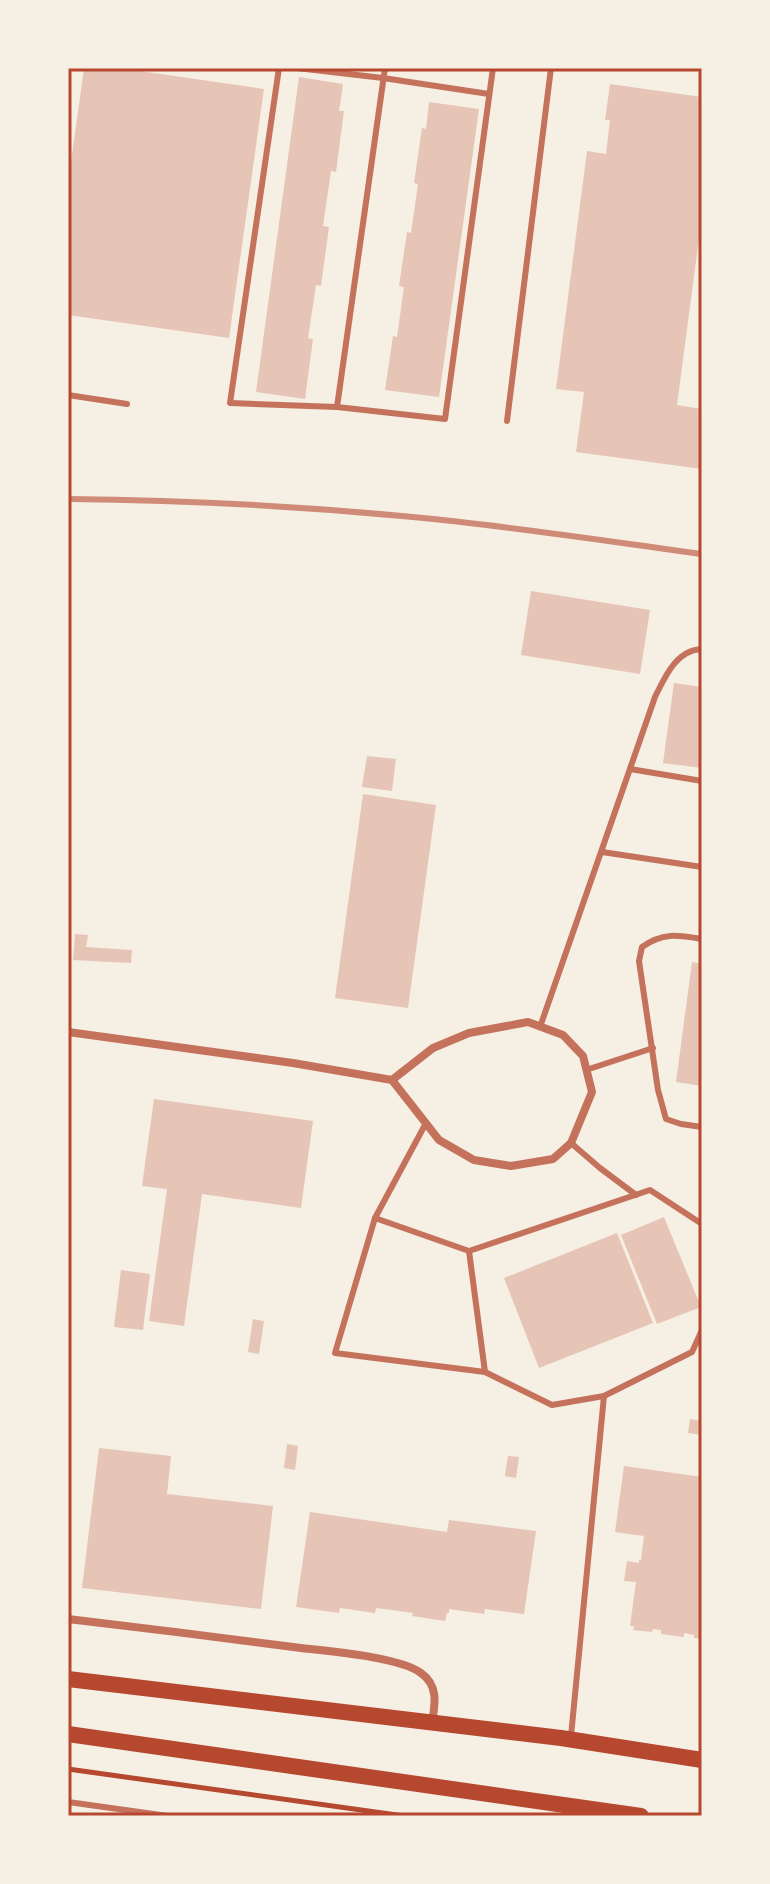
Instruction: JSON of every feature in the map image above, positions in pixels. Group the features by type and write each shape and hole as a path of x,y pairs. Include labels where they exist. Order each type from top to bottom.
{"main road":[{"path":"68,1679 570,1740 702,1760"},
{"path":"68,1734 641,1816"}],"street":[{"path":"68,1032 392,1080 439,1140 474,1160 511,1166 553,1159 571,1143 592,1092 583,1056 563,1035 528,1022 469,1033 433,1048 392,1080"},
{"path":"68,1619 344,1653 392,1662 420,1672 433,1686 436,1699 432,1723"}],"lane":[{"path":"279,68 230,403 337,407 445,419 493,68"},
{"path":"297,68 489,94"},
{"path":"337,407 385,68"},
{"path":"507,421 551,68"},
{"path":"68,395 127,404"},
{"path":"540,1027 655,697 667,673 682,656 702,649"},
{"path":"630,769 702,781"},
{"path":"602,852 702,867"},
{"path":"702,939 670,936 654,939 642,947 639,961 658,1090 666,1119 702,1127"},
{"path":"586,1070 653,1048"},
{"path":"426,1123 375,1218 335,1353 485,1372 552,1405 604,1396 692,1352 702,1330"},
{"path":"571,1143 636,1195"},
{"path":"375,1218 469,1251 650,1190 702,1224"},
{"path":"469,1251 485,1372"},
{"path":"570,1740 604,1396"},
{"path":"68,1802 168,1816"}],"path":[{"path":"68,1769 404,1816"}],"building":[{"path":"84,68 119,68 264,89 229,338 68,315 68,184"},
{"path":"299,77 343,84 339,111 344,111 336,172 331,171 323,226 329,227 321,286 316,285 308,338 313,339 305,399 256,392"},
{"path":"610,84 702,97 702,216 677,405 702,409 702,469 576,452 584,392 556,389 587,151 606,154 610,120 605,120"},
{"path":"429,102 479,109 439,397 385,390 393,336 397,337 404,287 399,286 407,232 411,233 418,184 414,183"},
{"path":"531,591 650,610 640,674 521,655"},
{"path":"674,683 702,687 702,768 663,763"},
{"path":"367,756 396,759 392,791 362,787"},
{"path":"363,794 436,805 408,1008 335,998"},
{"path":"75,934 88,935 86,947 132,950 131,963 73,960"},
{"path":"692,962 702,964 702,1086 676,1082"},
{"path":"154,1099 313,1121 301,1208 202,1194 184,1326 149,1321 167,1189 142,1186"},
{"path":"664,1217 701,1307 657,1324 621,1235"},
{"path":"617,1233 653,1323 539,1368 504,1278"},
{"path":"121,1270 150,1274 143,1330 114,1327"},
{"path":"253,1319 264,1321 259,1354 248,1352"},
{"path":"690,1419 702,1421 702,1435 688,1433"},
{"path":"287,1444 298,1446 295,1470 284,1468"},
{"path":"99,1448 171,1456 167,1494 273,1506 261,1609 82,1588"},
{"path":"508,1456 519,1457 516,1478 505,1476"},
{"path":"624,1466 702,1477 702,1639 684,1633 684,1637 661,1634 661,1630 633,1630 634,1626 630,1626 636,1582 624,1581 627,1561 639,1563 644,1536 615,1532"},
{"path":"310,1512 447,1532 449,1520 536,1531 524,1614 485,1609 484,1614 449,1609 445,1621 376,1608 375,1613 340,1608 339,1613 296,1607"}],"railway":[{"path":"68,499 197,502 370,513 702,554"}]}
